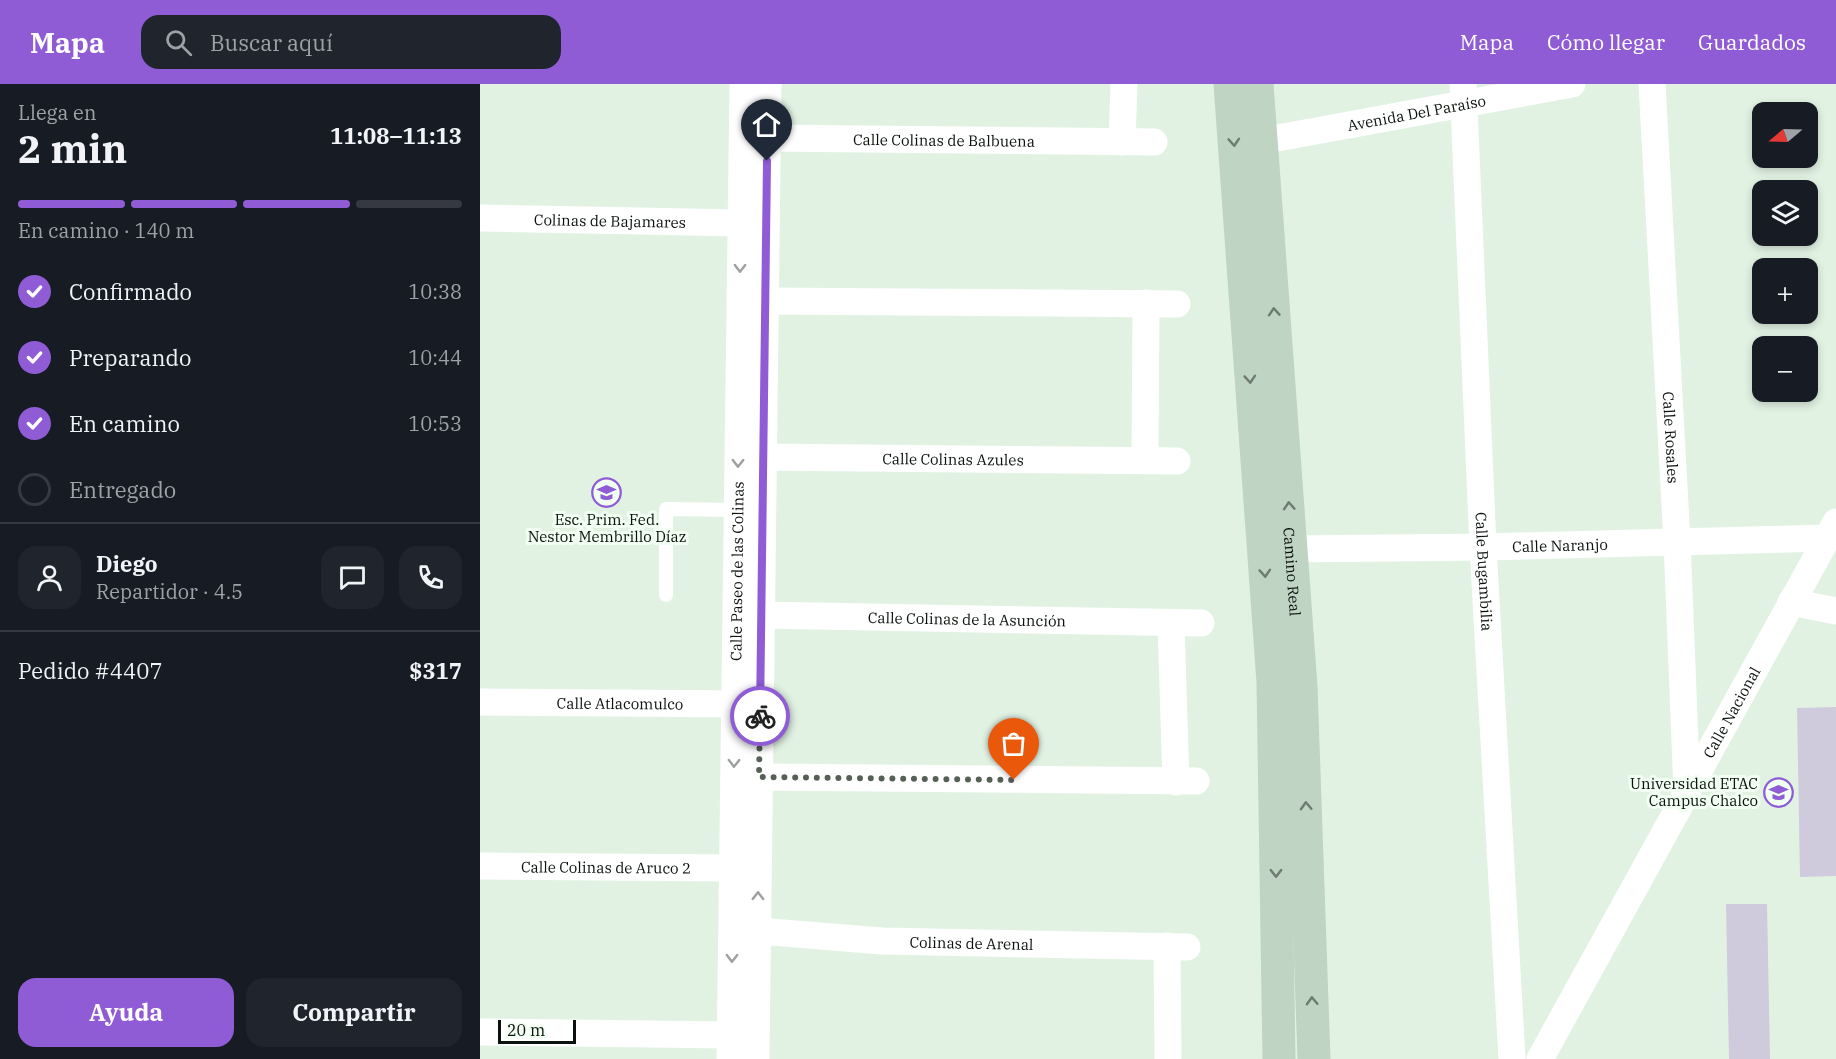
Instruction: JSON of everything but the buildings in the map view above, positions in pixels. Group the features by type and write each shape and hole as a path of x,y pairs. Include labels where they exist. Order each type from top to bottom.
{"street":[{"name":"Calle Paseo de las Colinas","path":"742,84 737,510 748,704 759,777 756,1059"},
{"name":"Calle Paseo de las Colinas","path":"731,1047 733,868 748,704 761,615 768,84"},
{"path":"1122,142 1124,84"},
{"name":"Camino Real","path":"1230,84 1273,682 1279,1059"},
{"name":"Camino Real","path":"1257,84 1293,549 1301,687 1314,1059"},
{"name":"Avenida Del Paraíso","path":"1261,141 1464,94 1572,84"},
{"name":"Calle Rosales","path":"1652,84 1677,542 1687,792"},
{"name":"Calle Bugambilia","path":"1464,94 1484,548 1512,1059"},
{"name":"Calle Colinas de Balbuena","path":"767,138 1154,142"},
{"name":"Colinas de Bajamares","path":"480,219 741,223"},
{"path":"765,301 1177,304"},
{"path":"1145,460 1146,303"},
{"name":"Calle Colinas Azules","path":"763,457 1177,461"},
{"name":"Calle Naranjo","path":"1293,549 1484,548 1677,542 1832,530"},
{"name":"Calle Nacional","path":"1540,1059 1832,530"},
{"path":"1791,602 1836,611"},
{"name":"Calle Colinas de la Asunción","path":"761,615 1201,623"},
{"path":"759,777 1186,782 1171,623"},
{"name":"Calle Atlacomulco","path":"480,702 748,704"},
{"name":"Calle Colinas de Aruco 2","path":"480,866 733,868"},
{"name":"Colinas de Arenal","path":"758,931 882,941 1177,946 1168,1059"},
{"path":"480,1032 731,1047"}],"lane":[{"path":"666,595 666,509 737,510"}],"way so far":[{"path":"760,716 759,777 1014,780"}],"place":[{"name":"Esc. Prim. Fed. Nestor Membrillo Díaz","path":"607,492"},
{"name":"Universidad ETAC Campus Chalco","path":"1779,792"}],"route":[{"path":"760,716 767,161"}]}
